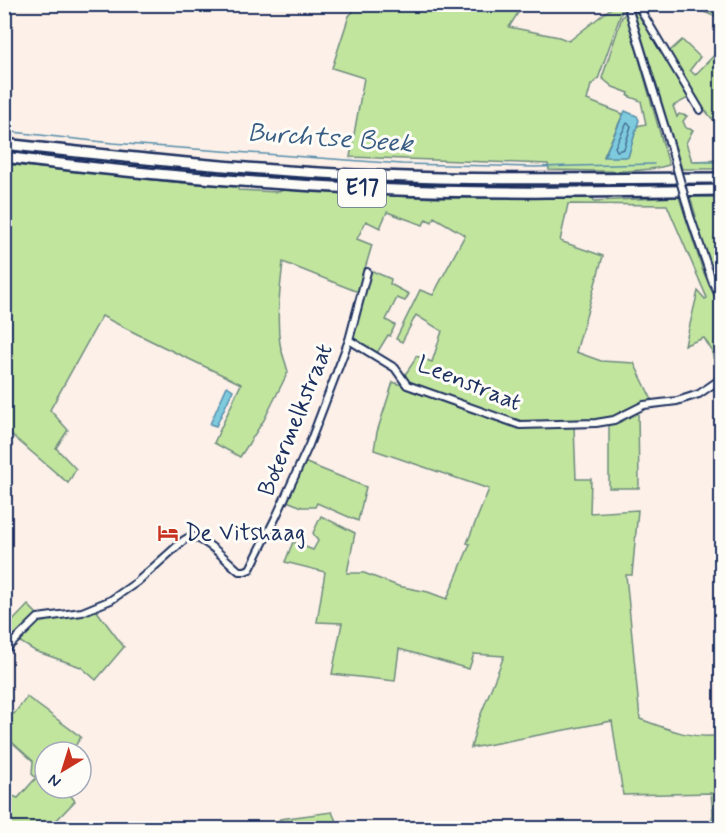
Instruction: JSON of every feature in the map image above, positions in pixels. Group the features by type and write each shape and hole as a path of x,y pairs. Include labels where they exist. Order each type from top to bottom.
{"highway":[{"name":"E17","path":"4,144 208,166 380,176 489,180 722,178"},
{"name":"E17","path":"4,157 209,178 372,189 616,192 722,190"}],"street":[{"path":"627,4 690,216 713,283 722,300"},
{"path":"637,4 700,110"},
{"name":"Botermelkstraat","path":"4,651 38,618 82,612 111,600 191,536 206,543 239,571 250,569 309,445 349,340 368,272"},
{"name":"Leenstraat","path":"349,340 395,368 407,385 520,425 596,423 614,420 644,405 677,401 699,394 722,378"}],"green space":[{"path":"359,5 523,5 509,27 569,41 615,5 624,5 598,79 591,85 587,100 623,114 604,156 628,157 637,126 646,124 641,101 628,96 629,93 613,87 602,78 622,17 626,13 669,165 626,171 549,170 548,164 350,157 364,78 332,68 349,16"},
{"path":"698,5 721,5 721,19 697,9"},
{"path":"636,6 690,97 673,106 677,117 679,114 687,116 683,121 686,128 693,130 686,143 692,161 721,160 721,169 682,169 633,8"},
{"path":"682,40 700,57 690,70 695,75 721,48 721,128 686,83 669,52"},
{"path":"5,164 238,187 238,190 278,192 284,190 435,198 593,198 594,201 679,197 703,271 721,311 722,375 717,372 711,349 704,338 685,345 698,291 705,299 707,298 667,205 568,204 560,241 603,256 576,352 601,361 634,363 653,402 624,414 604,419 565,424 538,424 516,422 418,386 404,376 416,356 432,362 442,331 416,315 402,342 396,339 420,290 433,295 465,235 434,217 432,222 426,219 423,225 387,212 380,228 366,221 357,239 372,245 358,292 283,262 278,324 280,344 288,372 264,420 240,457 214,443 241,384 102,316 50,410 68,430 56,448 76,469 68,483 7,431 5,434"},
{"path":"690,197 721,197 721,294 694,217 696,216"},
{"path":"372,271 391,279 390,284 409,294 405,301 397,298 386,320 395,325 377,353 352,338 369,274"},
{"path":"393,382 519,428 574,426 576,479 591,479 590,513 638,510 632,575 626,575 640,719 690,735 721,735 721,828 710,828 713,814 711,793 623,795 612,721 471,748 477,724 504,656 474,654 469,669 399,649 395,681 332,674 342,623 317,622 325,572 285,562 293,542 313,550 318,541 313,533 321,516 355,533 347,573 364,573 398,586 428,592 447,599 470,544 467,543 489,489 374,450 377,432"},
{"path":"638,410 639,488 609,488 609,424"},
{"path":"304,462 366,487 358,521 317,503 315,507 302,507 287,501"},
{"path":"28,605 37,614 5,646 5,629"},
{"path":"96,610 124,647 96,680 81,667 35,651 17,640 39,621 77,616"},
{"path":"27,697 81,737 79,740 33,740 33,761 5,736 5,714 8,709 14,714"},
{"path":"33,781 33,800 75,801 49,828 5,828 5,793 18,798"},
{"path":"332,812 339,828 273,828 280,819"}],"water":[{"path":"625,111 637,116 639,120 628,157 604,157"},
{"path":"227,386 233,390 216,426 210,424"}],"waterway":[{"name":"Burchtse Beek","path":"4,131 112,143 402,164 535,167 654,164"},
{"name":"Burchtse Beek","path":"695,162 722,162"}],"place":[{"name":"De Vitshaag","path":"168,533"}]}
